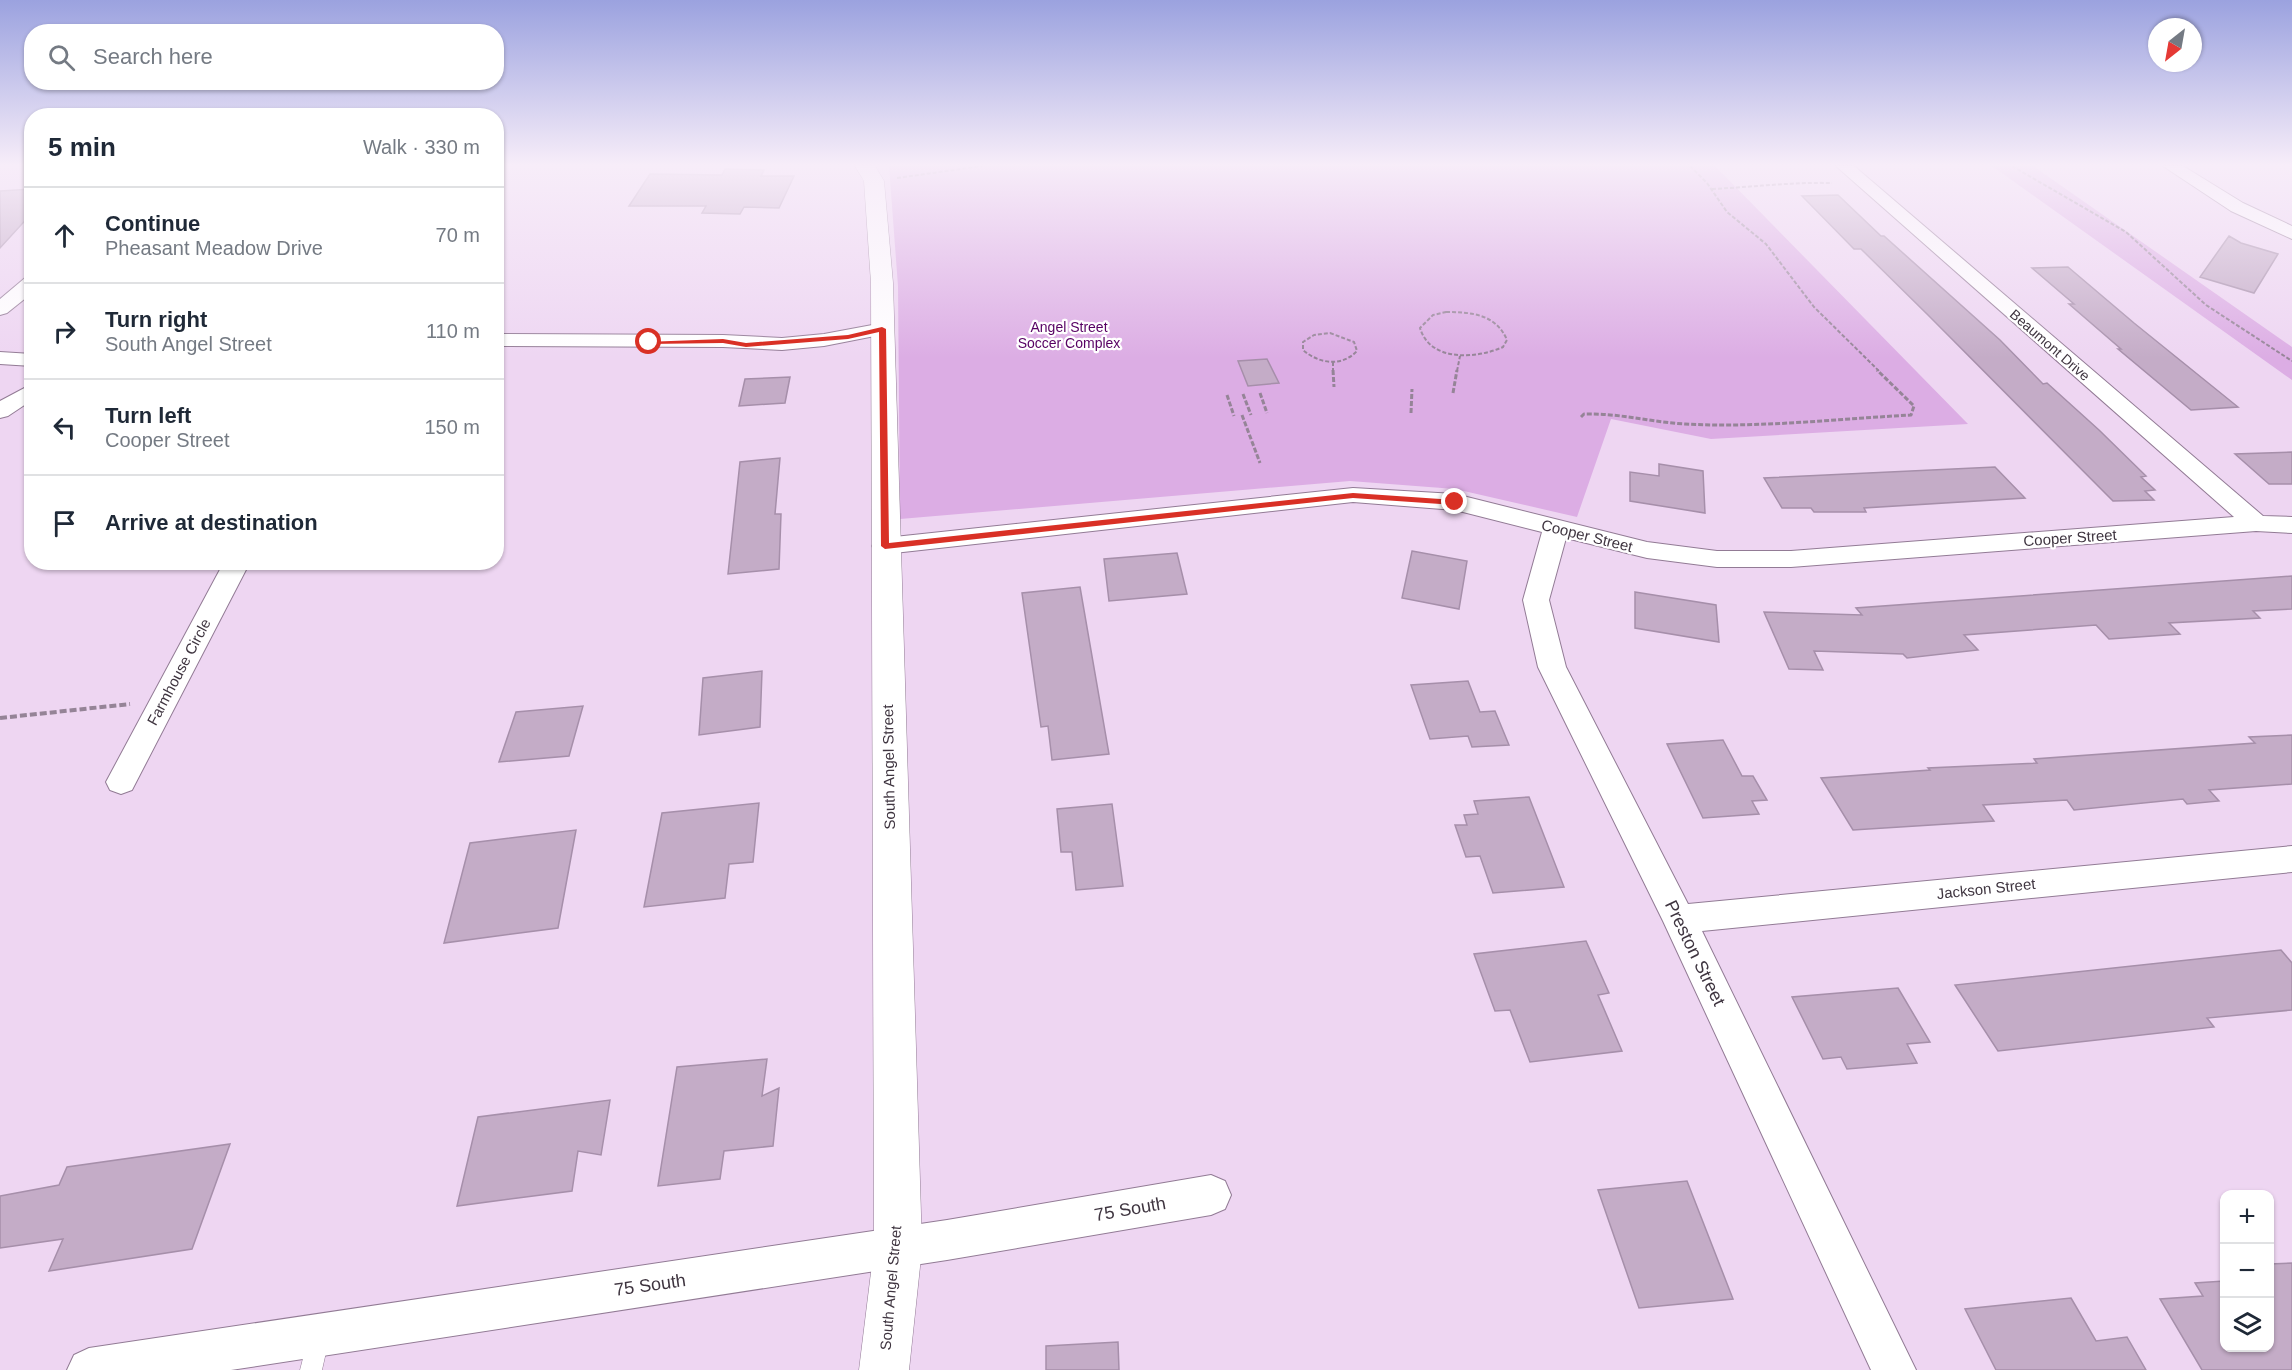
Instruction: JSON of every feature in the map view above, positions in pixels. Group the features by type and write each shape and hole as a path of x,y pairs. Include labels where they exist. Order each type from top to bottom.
{"street":[{"name":"South Angel Street","path":"879,230 898,1248 884,1370"},
{"name":"Beaumont Drive","path":"1907,230 2256,523"},
{"path":"0,309 24,289"},
{"path":"504,339 723,341 746,345 848,337 882,329"},
{"path":"0,358 24,360"},
{"path":"0,411 24,395"},
{"name":"Cooper Street","path":"885,546 1353,495 1455,502 1647,550 1717,559 1791,560 2256,523 2292,525"},
{"name":"Preston Street","path":"1556,528 1536,600 1552,667 1680,919 1894,1370"},
{"name":"Farmhouse Circle","path":"121,782 233,570"},
{"name":"Jackson Street","path":"1680,919 2292,859"},
{"name":"75 South","path":"89,1370 315,1352 898,1248 1211,1195"}],"path":[{"path":"1581,417 1584,414 1610,413 1683,424 1739,425 1911,415 1914,406 1814,307 1766,244 1749,230"},
{"path":"2122,230 2141,244 2180,283 2218,315 2292,361"},
{"path":"1446,312 1470,313 1484,316 1504,329 1507,340 1503,347 1494,352 1460,356 1432,347 1424,339 1420,328 1425,321 1446,312"},
{"path":"1323,333 1340,334 1354,342 1358,351 1355,355 1333,362 1307,355 1302,347 1303,342 1314,335 1323,333"},
{"path":"1453,393 1460,356"},
{"path":"1333,362 1334,387"},
{"path":"1411,412 1412,389"},
{"path":"1260,393 1267,413"},
{"path":"1244,394 1251,415"},
{"path":"1227,395 1234,416"},
{"path":"1242,416 1260,463"},
{"path":"0,718 130,704"}],"green space":[{"name":"Angel Street Soccer Complex","path":"894,230 1778,230 1968,424 1711,439 1611,419 1577,517 1455,489 1350,481 900,519 898,286"},
{"path":"2082,230 2124,230 2292,347 2292,380"}],"building":[{"path":"0,230 17,230 0,248"},
{"path":"1835,230 1875,230 1884,236 2000,340 2043,384 2047,383 2099,430 2146,476 2141,477 2155,490 2145,491 2154,500 2113,501 1861,249 1854,249"},
{"path":"2229,236 2241,243 2278,254 2254,293 2200,277"},
{"path":"2068,267 2238,407 2191,410 2118,349 2121,349 2032,268"},
{"path":"1267,359 1279,383 1248,386 1238,361"},
{"path":"790,377 785,403 739,406 745,379"},
{"path":"2292,452 2292,484 2269,484 2235,454"},
{"path":"780,458 775,514 781,514 779,569 728,574 740,462"},
{"path":"1659,464 1703,471 1705,513 1630,501 1630,472 1659,476"},
{"path":"1995,467 2025,498 1864,508 1866,512 1814,512 1811,508 1782,508 1764,478"},
{"path":"1412,551 1467,561 1459,609 1402,598"},
{"path":"1177,553 1187,594 1109,601 1104,559"},
{"path":"2292,576 2292,609 2253,611 2260,618 2169,623 2180,634 2109,639 2096,625 1964,635 1978,650 1907,658 1903,654 1814,651 1823,670 1789,669 1764,612 1862,615 1856,608"},
{"path":"1080,587 1109,754 1052,760 1048,726 1041,727 1022,593"},
{"path":"1635,592 1716,605 1719,642 1635,628"},
{"path":"762,671 760,727 699,735 703,678"},
{"path":"1468,681 1480,712 1495,711 1509,745 1472,747 1468,736 1430,739 1411,685"},
{"path":"583,706 569,756 499,762 516,712"},
{"path":"2292,735 2292,784 2209,790 2219,801 2187,804 2183,799 2074,810 2067,800 1983,805 1994,821 1853,830 1821,778 1930,770 1928,768 2037,763 2034,759 2255,743 2249,737"},
{"path":"1723,740 1742,776 1753,776 1767,800 1752,801 1759,814 1703,818 1667,744"},
{"path":"1529,797 1564,887 1493,893 1480,856 1466,857 1455,825 1467,825 1464,815 1478,814 1474,801"},
{"path":"759,803 753,862 729,864 725,898 644,907 662,813"},
{"path":"1112,804 1123,886 1076,890 1072,852 1061,852 1057,809"},
{"path":"576,830 558,928 444,943 470,843"},
{"path":"1586,941 1609,993 1598,995 1622,1051 1530,1062 1510,1010 1495,1011 1474,954"},
{"path":"2281,950 2292,963 2292,1010 2207,1018 2214,1027 1998,1051 1955,985"},
{"path":"1898,988 1930,1042 1907,1044 1917,1063 1847,1069 1841,1057 1823,1059 1792,997"},
{"path":"767,1059 762,1096 779,1088 773,1146 724,1151 720,1179 658,1186 677,1067"},
{"path":"610,1100 601,1155 578,1151 572,1191 457,1206 478,1117"},
{"path":"230,1144 192,1249 49,1271 63,1239 0,1248 0,1196 59,1185 67,1167"},
{"path":"1687,1181 1733,1299 1639,1308 1598,1190"},
{"path":"2292,1263 2292,1370 2202,1370 2160,1299 2203,1296 2195,1283 2220,1281 2220,1352 2274,1352 2274,1264"},
{"path":"2071,1298 2096,1341 2127,1337 2146,1370 1996,1370 1965,1309"},
{"path":"1118,1342 1119,1370 1046,1370 1046,1346"}],"route":[{"path":"649,342 723,341 746,345 848,337 882,329 885,546 1353,495 1455,502"}]}
